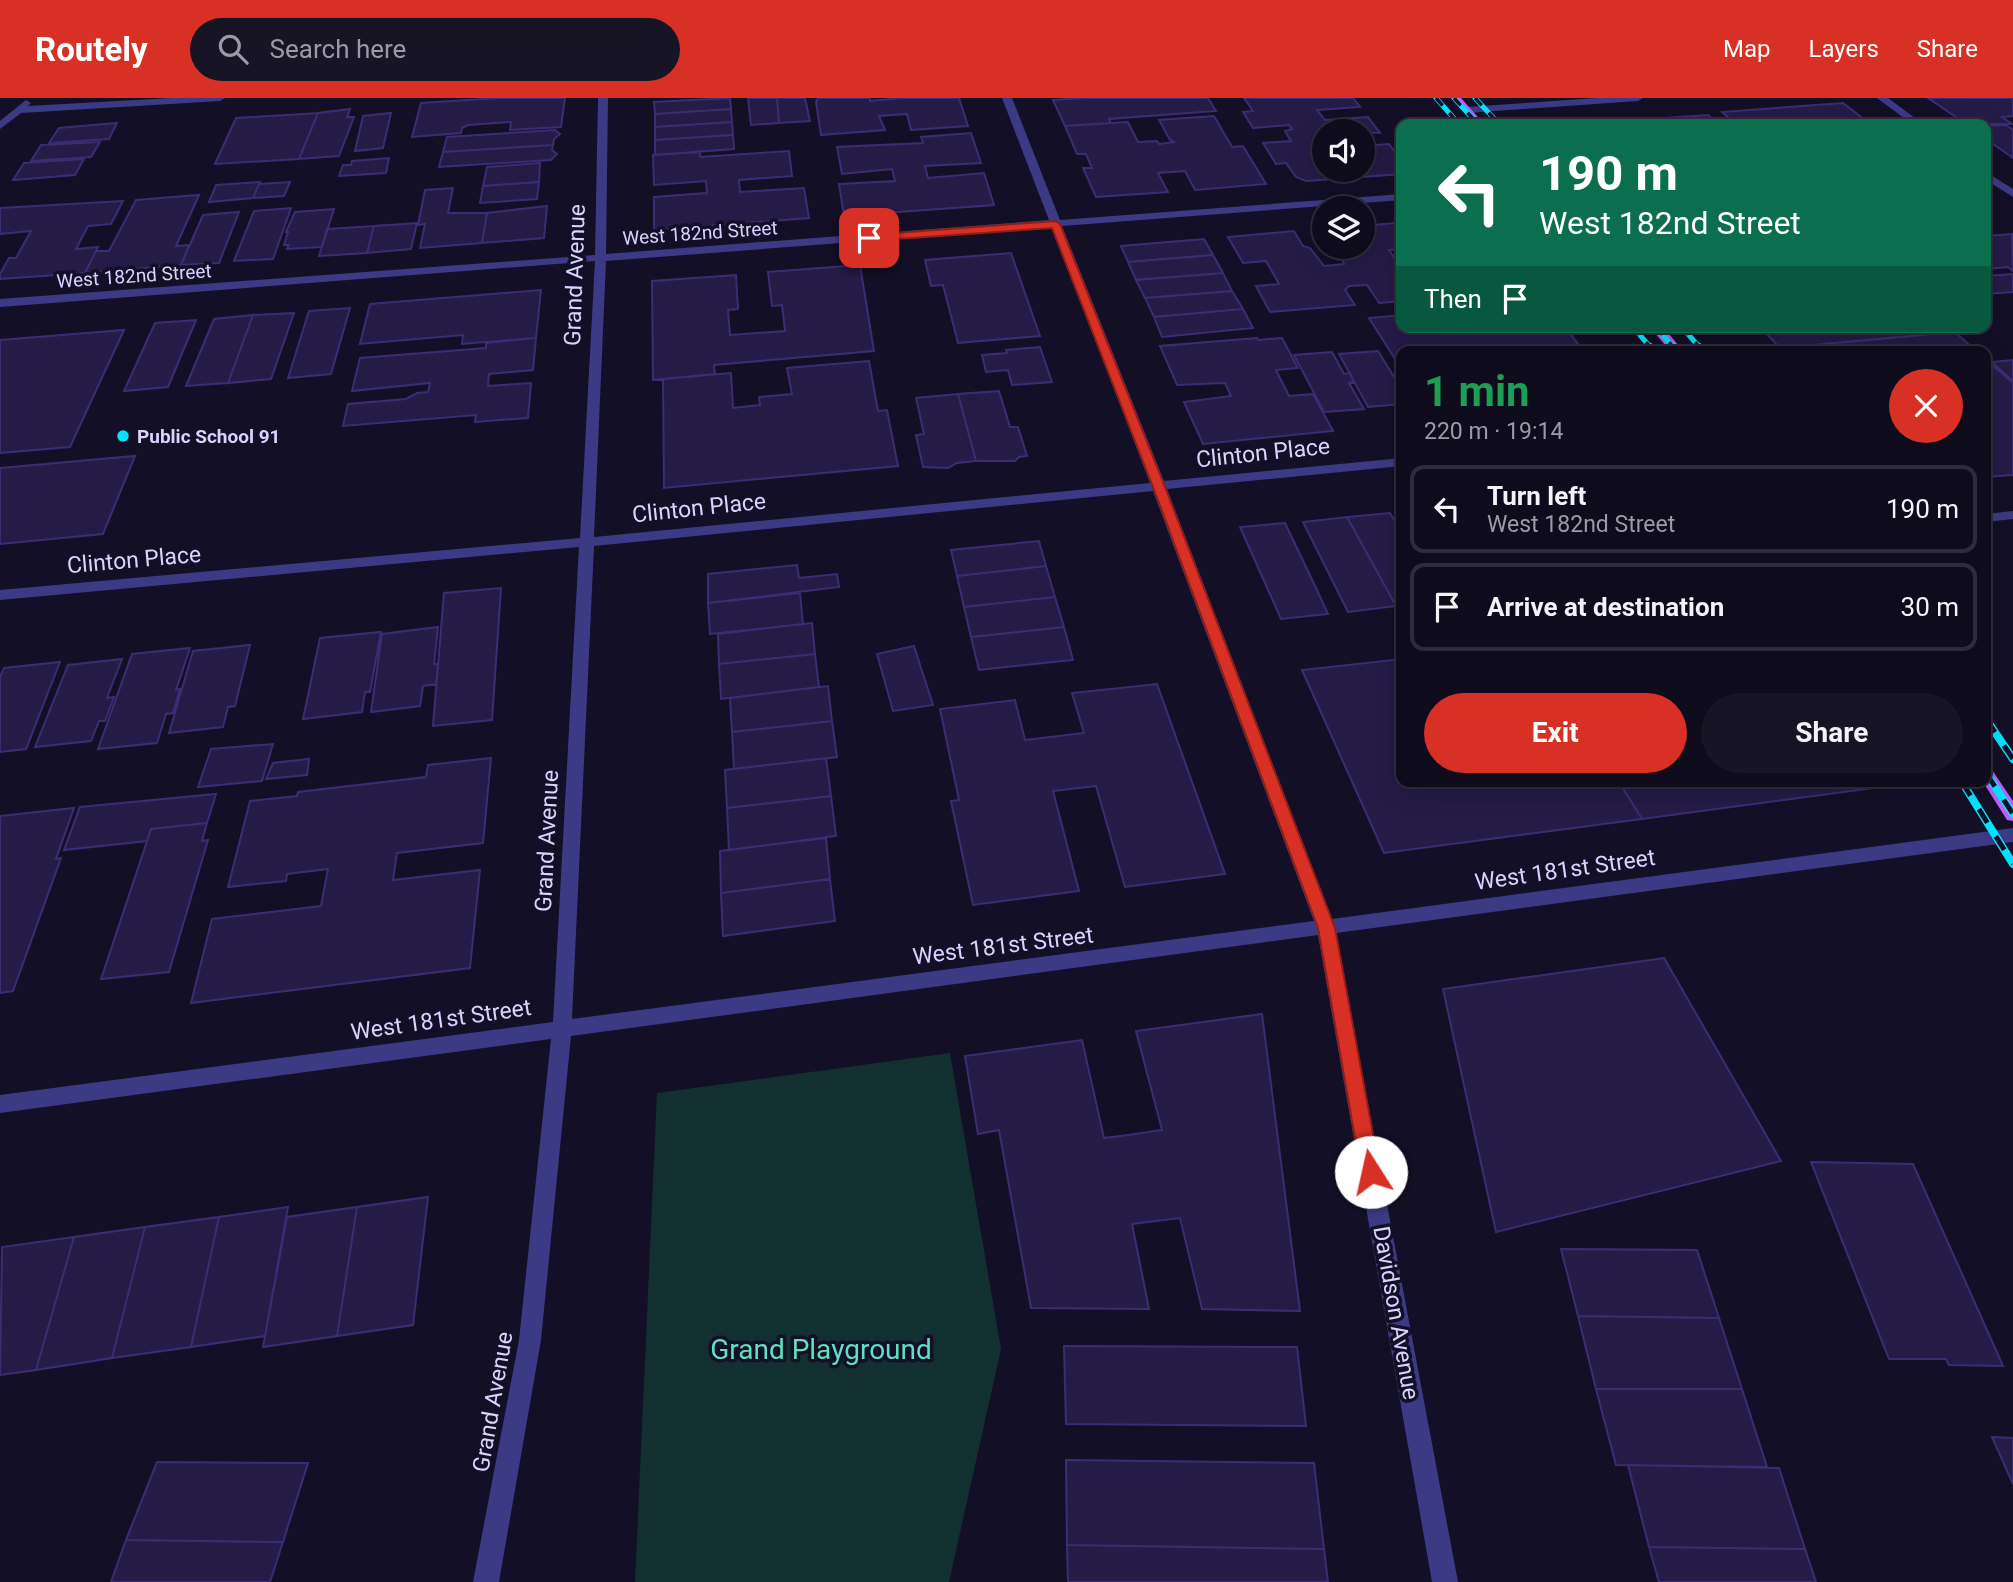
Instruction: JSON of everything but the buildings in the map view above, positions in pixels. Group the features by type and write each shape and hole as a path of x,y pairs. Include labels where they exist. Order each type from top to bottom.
{"main road":[{"path":"1456,98 1475,119"},
{"path":"1991,782 2013,815"}],"street":[{"path":"0,126 32,98"},
{"path":"17,110 220,98"},
{"name":"Grand Avenue","path":"486,1582 530,1340 562,1028 600,259 603,98"},
{"name":"Davidson Avenue","path":"1007,98 1159,487 1326,928 1445,1582"},
{"path":"1467,110 1638,98"},
{"path":"1882,98 1911,119"},
{"path":"1991,179 2013,194"},
{"name":"West 182nd Street","path":"0,303 1396,197"},
{"name":"Clinton Place","path":"0,595 586,542 1396,463"},
{"path":"1991,517 2013,515"},
{"name":"West 181st Street","path":"0,1104 2013,835"}],"green space":[{"name":"Grand Playground","path":"950,1053 1001,1349 949,1582 635,1582 657,1093"}],"railway":[{"path":"1436,98 1455,119"},
{"path":"1454,98 1473,119"},
{"path":"1475,98 1494,119"},
{"path":"1638,333 1649,346"},
{"path":"1661,333 1672,346"},
{"path":"1687,333 1698,346"},
{"path":"1991,726 2013,759"},
{"path":"1991,781 2013,814"},
{"path":"1965,787 2013,864"}],"place":[{"name":"Public School 91","path":"123,436"}],"route":[{"path":"869,238 1055,224 1159,487 1326,928 1371,1172"}]}
